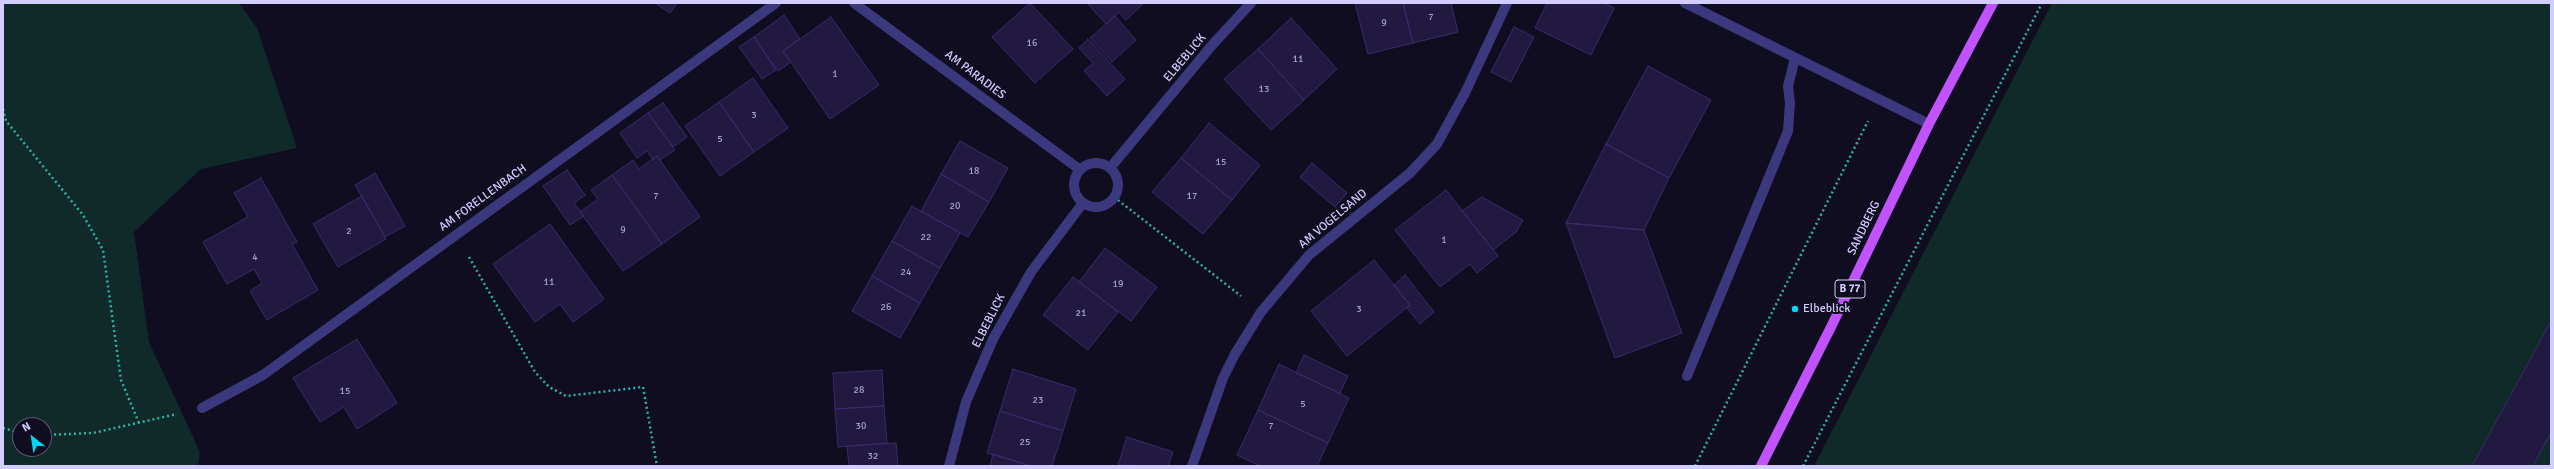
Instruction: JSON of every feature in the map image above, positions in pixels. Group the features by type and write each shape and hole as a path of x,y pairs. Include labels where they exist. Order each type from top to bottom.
{"main road":[{"name":"SANDBERG","path":"1761,466 1832,325 1929,124 1993,3"}],"street":[{"name":"AM FORELLENBACH","path":"202,408 263,375 455,234 776,3"},
{"name":"AM PARADIES","path":"854,3 1079,170"},
{"name":"ELBEBLICK","path":"1110,168 1213,44 1251,3"},
{"name":"AM VOGELSAND","path":"1192,466 1224,378 1235,354 1261,312 1309,255 1410,173 1437,144 1466,92 1507,3"},
{"path":"1685,3 1929,124"},
{"path":"1687,376 1788,131 1790,103 1788,86 1795,58"},
{"path":"1097,162 1110,168 1117,182 1114,197 1108,203 1100,207 1083,203 1076,196 1074,187 1074,179 1079,170 1087,164 1097,162"},
{"name":"ELBEBLICK","path":"949,466 966,402 993,339 1031,272 1083,203"}],"path":[{"path":"1803,466 2042,3"},
{"path":"1695,466 1879,100"},
{"path":"3,109 6,121 83,215 103,250 120,380 140,423"},
{"path":"3,124 6,121"},
{"path":"1114,197 1261,312"},
{"path":"455,234 535,372 550,387 566,396 643,387 657,466"},
{"path":"52,435 93,433 202,408"}],"green space":[{"path":"3,3 239,3 257,28 297,148 201,169 134,232 149,342 200,452 198,466 3,466"},
{"path":"2052,3 2551,3 2551,466 1814,466"}],"building":[{"path":"655,3 677,3 670,13"},
{"path":"1030,3 1073,49 1035,83 992,37"},
{"path":"1087,3 1144,3 1126,20 1119,12 1106,24"},
{"path":"1355,3 1403,3 1413,43 1368,54"},
{"path":"1403,3 1451,3 1458,32 1413,43"},
{"path":"1547,3 1604,3 1614,8 1591,55 1535,28"},
{"path":"784,15 800,39 783,51 791,62 778,71 754,37"},
{"path":"1115,16 1136,40 1112,62 1090,38"},
{"path":"831,17 879,85 830,119 783,51"},
{"path":"1291,18 1337,69 1304,100 1258,49"},
{"path":"1514,27 1534,37 1511,82 1491,72"},
{"path":"754,37 776,70 762,79 739,47"},
{"path":"1088,39 1125,79 1107,96 1084,71 1093,63 1079,48"},
{"path":"1258,49 1304,100 1271,130 1224,79"},
{"path":"1648,66 1711,100 1669,178 1606,144"},
{"path":"753,78 788,128 754,152 719,102"},
{"path":"719,102 754,152 720,176 685,126"},
{"path":"663,103 687,137 673,147 648,113"},
{"path":"648,113 675,150 660,160 657,156 653,160 647,151 637,158 620,133"},
{"path":"1209,123 1260,165 1232,200 1181,158"},
{"path":"960,141 1008,168 989,202 941,174"},
{"path":"1606,144 1669,178 1644,230 1566,223"},
{"path":"657,156 700,217 662,244 612,175 633,160 639,169"},
{"path":"1181,158 1232,200 1203,234 1152,192"},
{"path":"1312,163 1347,193 1335,207 1300,177"},
{"path":"567,170 585,195 574,203 584,216 570,225 543,186"},
{"path":"375,173 405,226 385,237 355,185"},
{"path":"941,174 989,202 968,237 921,211"},
{"path":"612,175 662,244 623,271 580,212 598,199 591,190"},
{"path":"261,178 297,242 292,244 318,290 267,320 250,291 262,283 254,269 227,284 203,242 248,217 234,193"},
{"path":"1446,190 1498,256 1477,273 1470,264 1440,287 1395,230"},
{"path":"362,196 386,239 338,267 313,224"},
{"path":"1482,197 1523,220 1516,232 1493,250 1462,211"},
{"path":"912,206 960,233 940,268 892,241"},
{"path":"1566,223 1644,230 1682,333 1615,358"},
{"path":"550,224 604,299 573,322 560,304 535,322 493,264"},
{"path":"892,241 940,268 920,303 872,276"},
{"path":"1105,248 1157,287 1131,321 1079,282"},
{"path":"1374,260 1410,305 1347,356 1311,311"},
{"path":"1405,275 1434,312 1420,324 1407,308 1410,305 1394,285"},
{"path":"872,276 920,303 900,338 852,311"},
{"path":"1073,277 1118,312 1088,350 1043,315"},
{"path":"2551,321 2551,432 2533,466 2472,466"},
{"path":"357,339 397,403 357,429 344,407 320,422 293,378"},
{"path":"1304,355 1348,376 1340,393 1296,373"},
{"path":"1279,364 1349,398 1328,443 1258,410"},
{"path":"1013,369 1076,389 1063,431 1000,411"},
{"path":"882,370 884,406 835,409 833,373"},
{"path":"884,406 887,443 838,447 835,409"},
{"path":"1258,410 1328,443 1317,466 1260,466 1237,455"},
{"path":"1000,411 1063,431 1052,466 1031,466 987,453"},
{"path":"1127,437 1173,452 1168,466 1118,465"},
{"path":"896,443 898,466 849,466 847,446"},
{"path":"993,454 1031,466 990,466"}],"place":[{"name":"Elbeblick","path":"1795,309"}]}
